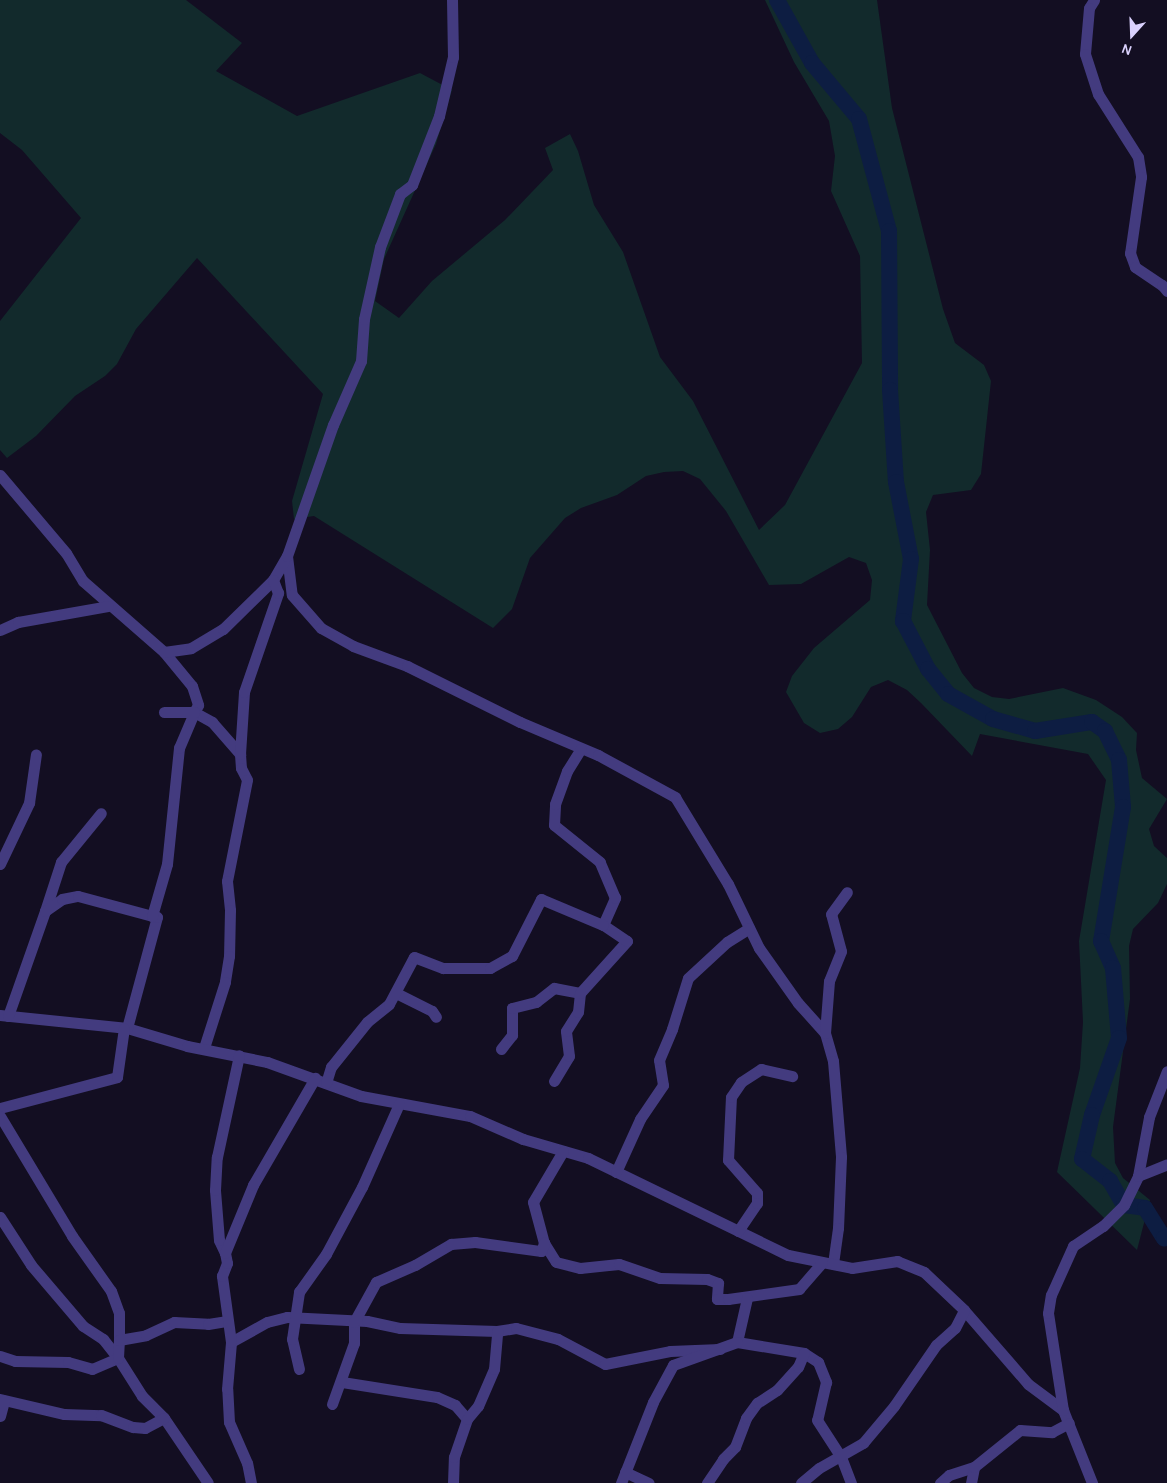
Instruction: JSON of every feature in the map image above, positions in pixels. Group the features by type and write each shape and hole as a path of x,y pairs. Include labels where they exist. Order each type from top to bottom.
{"street":[{"path":"164,652 191,648 223,629 273,580 287,556 334,425 361,361 364,320 380,247 400,194 412,185 439,116 453,57 452,0"},
{"path":"1094,0 1089,8 1085,54 1098,94 1138,156 1140,163 1139,204 1130,252 1135,267 1167,292"},
{"path":"0,475 66,553 83,581 108,606 164,652 192,686 198,705 179,748 167,864 152,916"},
{"path":"287,556 292,595 321,628 353,646 407,666 581,749 598,754 675,797 728,884 748,928 798,1003 825,1033"},
{"path":"204,1048 225,982 229,956 230,910 227,881 247,780 241,768 240,754 244,692 278,593 273,580"},
{"path":"0,630 18,622 108,606"},
{"path":"164,712 194,712 212,722 240,754"},
{"path":"581,749 567,771 555,804 554,825 600,862 606,874 616,898 603,925"},
{"path":"0,864 29,803 36,754"},
{"path":"101,814 61,862 45,911 4,1015 125,1028 239,1055 314,1078 361,1096 470,1116 523,1139 563,1151 616,1172 788,1255 852,1268 898,1261 924,1272 964,1310 1028,1384 1063,1410"},
{"path":"563,1151 534,1202 544,1243 556,1262 580,1268 619,1264 660,1278 718,1282 717,1299 747,1298 799,1289 828,1264 838,1228 841,1157 833,1061 825,1033 829,981 841,951 831,914 848,892"},
{"path":"0,1108 117,1077 125,1028 157,917 78,896 62,899 45,911"},
{"path":"326,1083 331,1068 367,1022 396,994 414,957 443,968 490,968 512,956 541,899 603,925 627,941 580,993 578,1012 566,1031 569,1056 554,1081"},
{"path":"616,1172 640,1119 664,1086 659,1060 672,1029 688,978 727,942 748,928"},
{"path":"501,1050 512,1034 512,1008 536,1002 554,988 580,993"},
{"path":"396,994 432,1011 436,1017"},
{"path":"239,1055 217,1157 218,1224 219,1240 227,1263 222,1276 226,1321 231,1342 229,1422 247,1463 251,1483"},
{"path":"738,1231 758,1203 757,1193 728,1160 731,1097 741,1082 761,1069 792,1076"},
{"path":"1092,1483 1063,1410 1048,1312 1051,1296 1073,1246 1103,1226 1124,1205 1138,1176 1149,1117 1167,1071"},
{"path":"225,1253 253,1185 314,1078"},
{"path":"299,1369 292,1339 299,1292 326,1254 362,1187 399,1104"},
{"path":"0,1116 72,1236 110,1291 119,1313 118,1358"},
{"path":"1138,1176 1167,1164"},
{"path":"0,1217 31,1265 84,1326 103,1339 118,1358 142,1396 164,1418 208,1483"},
{"path":"332,1404 342,1382 354,1343 354,1322 376,1282 415,1265 451,1244 475,1242 541,1251 544,1243"},
{"path":"737,1342 747,1298"},
{"path":"801,1483 863,1443 881,1423 936,1346 955,1328 964,1310"},
{"path":"231,1342 267,1322 294,1318 354,1322 367,1321 400,1328 497,1331 516,1328 558,1339 605,1364 670,1351 720,1349"},
{"path":"119,1340 146,1335 174,1322 208,1324 226,1321"},
{"path":"453,1483 454,1457 467,1419 478,1406 494,1369 497,1331"},
{"path":"649,1483 623,1478 653,1402 673,1365 737,1342 804,1353 818,1362 826,1382 817,1420 841,1457 851,1483"},
{"path":"707,1483 723,1458 735,1447 746,1418 757,1403 777,1390 798,1367 804,1353"},
{"path":"0,1356 15,1361 68,1362 92,1369 118,1358"},
{"path":"342,1382 437,1398 455,1405 467,1419"},
{"path":"0,1416 2,1400 64,1414 101,1415 133,1427 145,1428 164,1418"},
{"path":"940,1483 949,1475 974,1467 1020,1430 1052,1432 1069,1423"},
{"path":"972,1483 974,1467"}],"green space":[{"path":"0,0 186,0 242,43 216,71 297,116 420,73 452,90 436,144 384,259 375,301 399,318 432,281 505,220 553,170 545,148 570,134 578,151 594,205 623,252 660,357 693,401 759,530 785,505 862,363 860,256 831,191 835,156 829,121 794,62 765,0 877,0 892,108 943,309 955,343 984,365 991,381 981,474 971,490 933,495 926,512 930,550 927,605 962,673 974,688 992,697 1009,699 1063,688 1096,700 1122,717 1137,733 1136,750 1142,778 1167,799 1149,829 1154,846 1167,858 1167,884 1158,903 1133,929 1129,946 1130,999 1113,1127 1115,1163 1123,1178 1150,1200 1137,1250 1057,1172 1080,1068 1083,1022 1079,941 1106,780 1088,754 980,734 972,756 907,690 888,680 871,687 852,717 838,729 820,733 804,723 786,692 792,676 814,648 870,600 872,580 866,563 849,557 801,584 769,585 726,511 700,479 683,471 664,472 646,476 617,495 581,508 565,518 530,558 512,609 493,628 314,516 294,519 292,501 323,394 197,258 136,329 117,364 105,376 75,396 36,436 7,458 0,450 0,321 81,218 22,150 0,133"}],"waterway":[{"path":"777,0 812,63 859,119 889,231 890,390 896,482 911,559 903,621 928,669 948,694 993,719 1035,731 1092,722 1105,731 1119,760 1123,807 1101,941 1113,968 1119,1038 1092,1115 1082,1159 1110,1181 1124,1205 1145,1208 1164,1238 1167,1237"}]}
